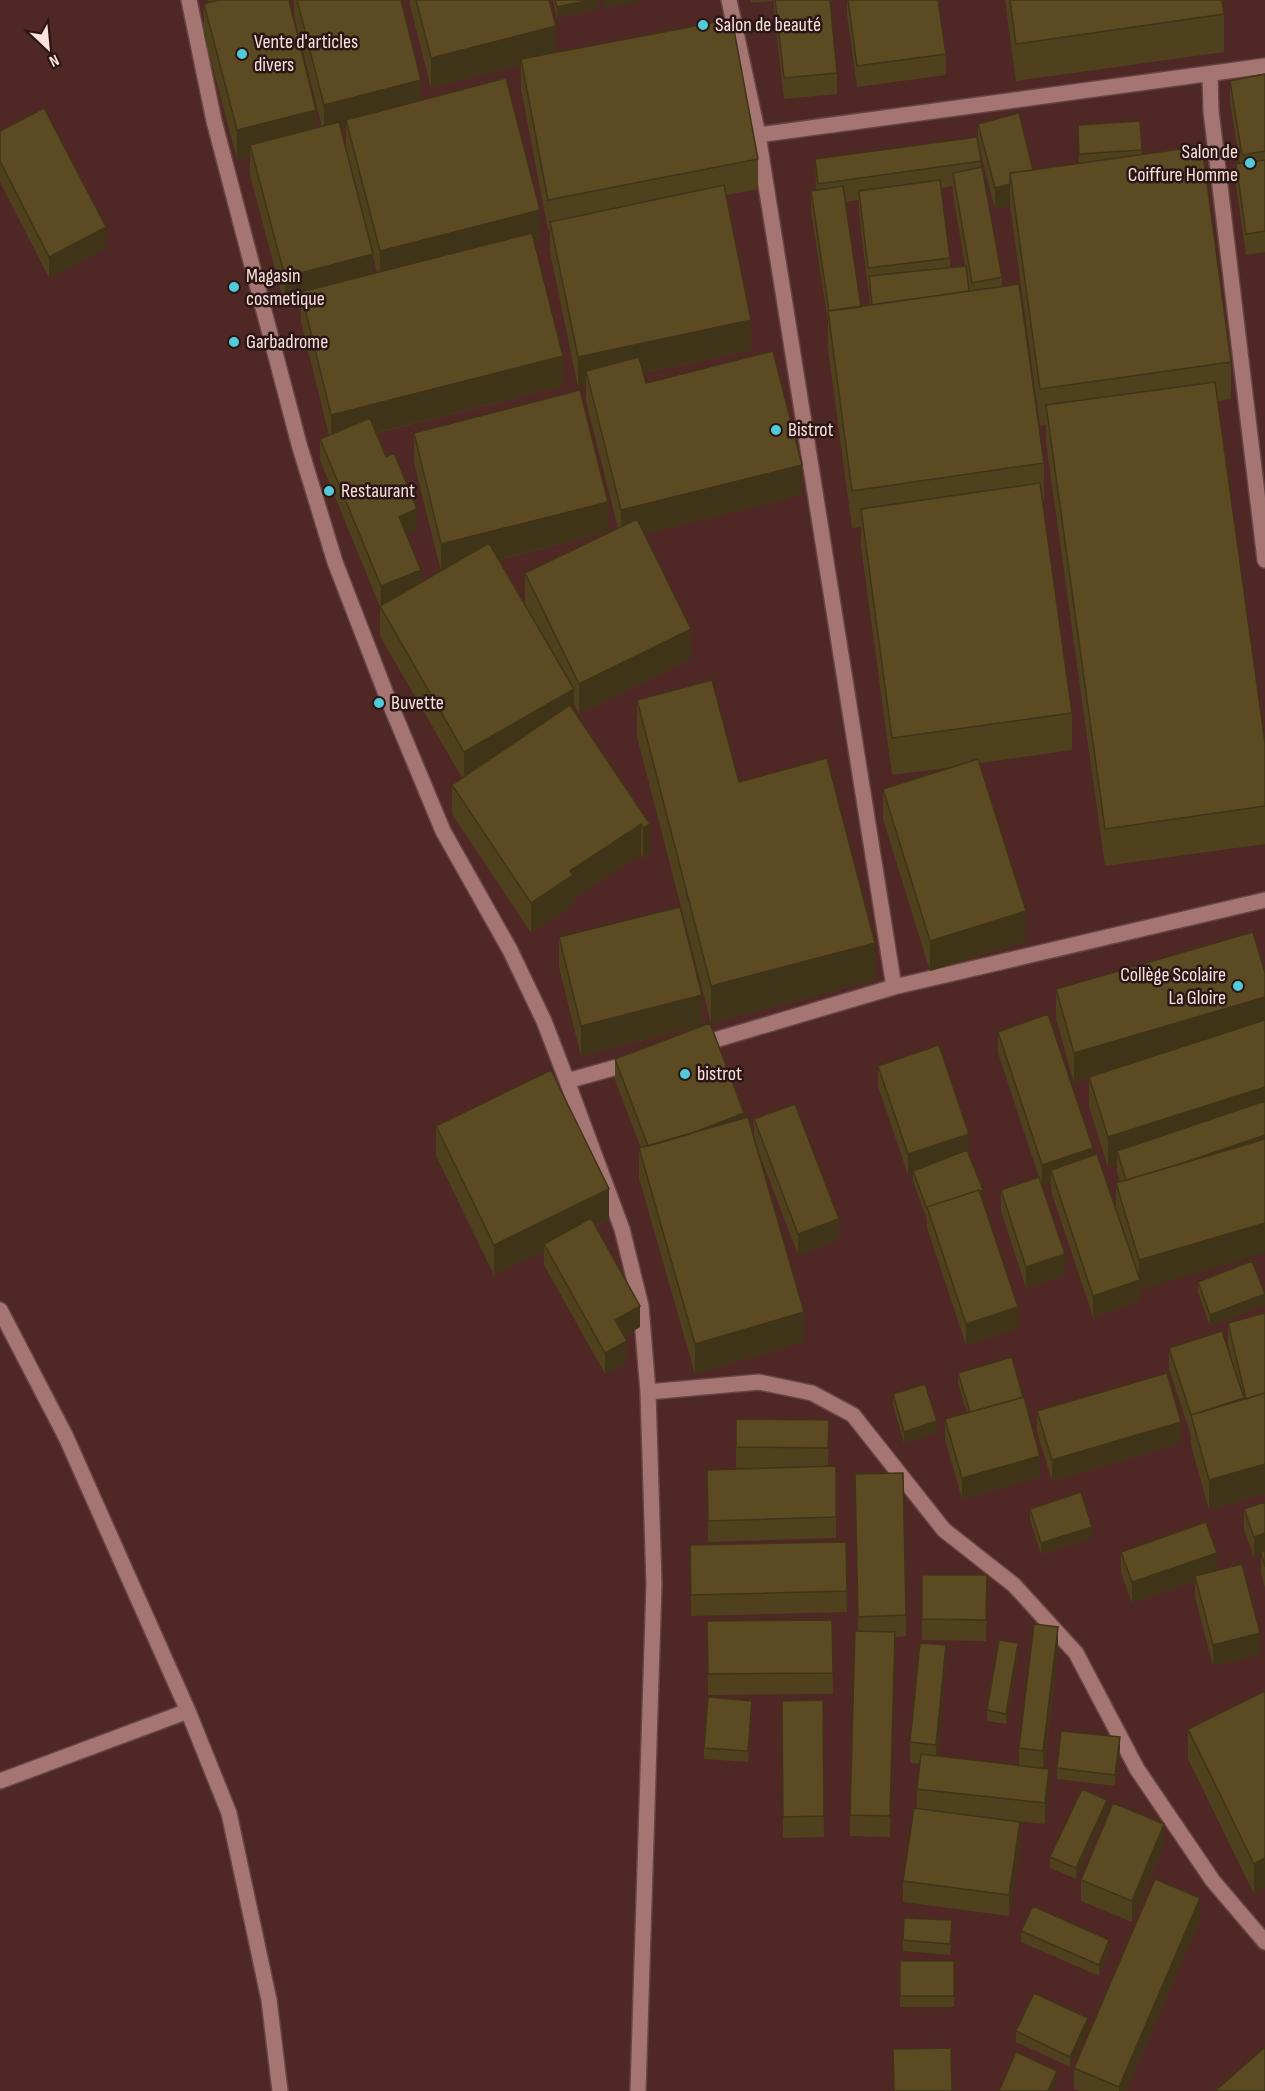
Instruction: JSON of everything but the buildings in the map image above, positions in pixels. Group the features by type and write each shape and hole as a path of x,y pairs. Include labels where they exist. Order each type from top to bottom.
{"street":[{"path":"189,0 214,121 299,444 335,562 386,694 443,831 510,950 544,1021 622,1229 641,1306 648,1392 654,1584 638,2091"},
{"path":"729,0 759,135 894,987"},
{"path":"759,135 1265,66"},
{"path":"1210,75 1211,111 1265,560"},
{"path":"1249,434 1265,432"},
{"path":"681,1049 894,987 1265,900"},
{"path":"567,1081 647,1059"},
{"path":"0,1310 66,1437 188,1712 228,1813 269,2000 280,2091"},
{"path":"648,1392 759,1382 812,1393 853,1415 944,1530 1014,1585 1076,1653 1137,1769 1212,1881 1265,1942"},
{"path":"0,1781 188,1712"}],"place":[{"name":"Salon de beauté","path":"703,25"},
{"name":"Vente d'articles divers","path":"242,54"},
{"name":"Salon de Coiffure Homme","path":"1250,163"},
{"name":"Magasin cosmetique","path":"234,287"},
{"name":"Garbadrome","path":"234,342"},
{"name":"Bistrot","path":"776,430"},
{"name":"Restaurant","path":"329,491"},
{"name":"Buvette","path":"379,703"},
{"name":"Collège Scolaire La Gloire","path":"1238,986"},
{"name":"bistrot","path":"685,1074"}]}
